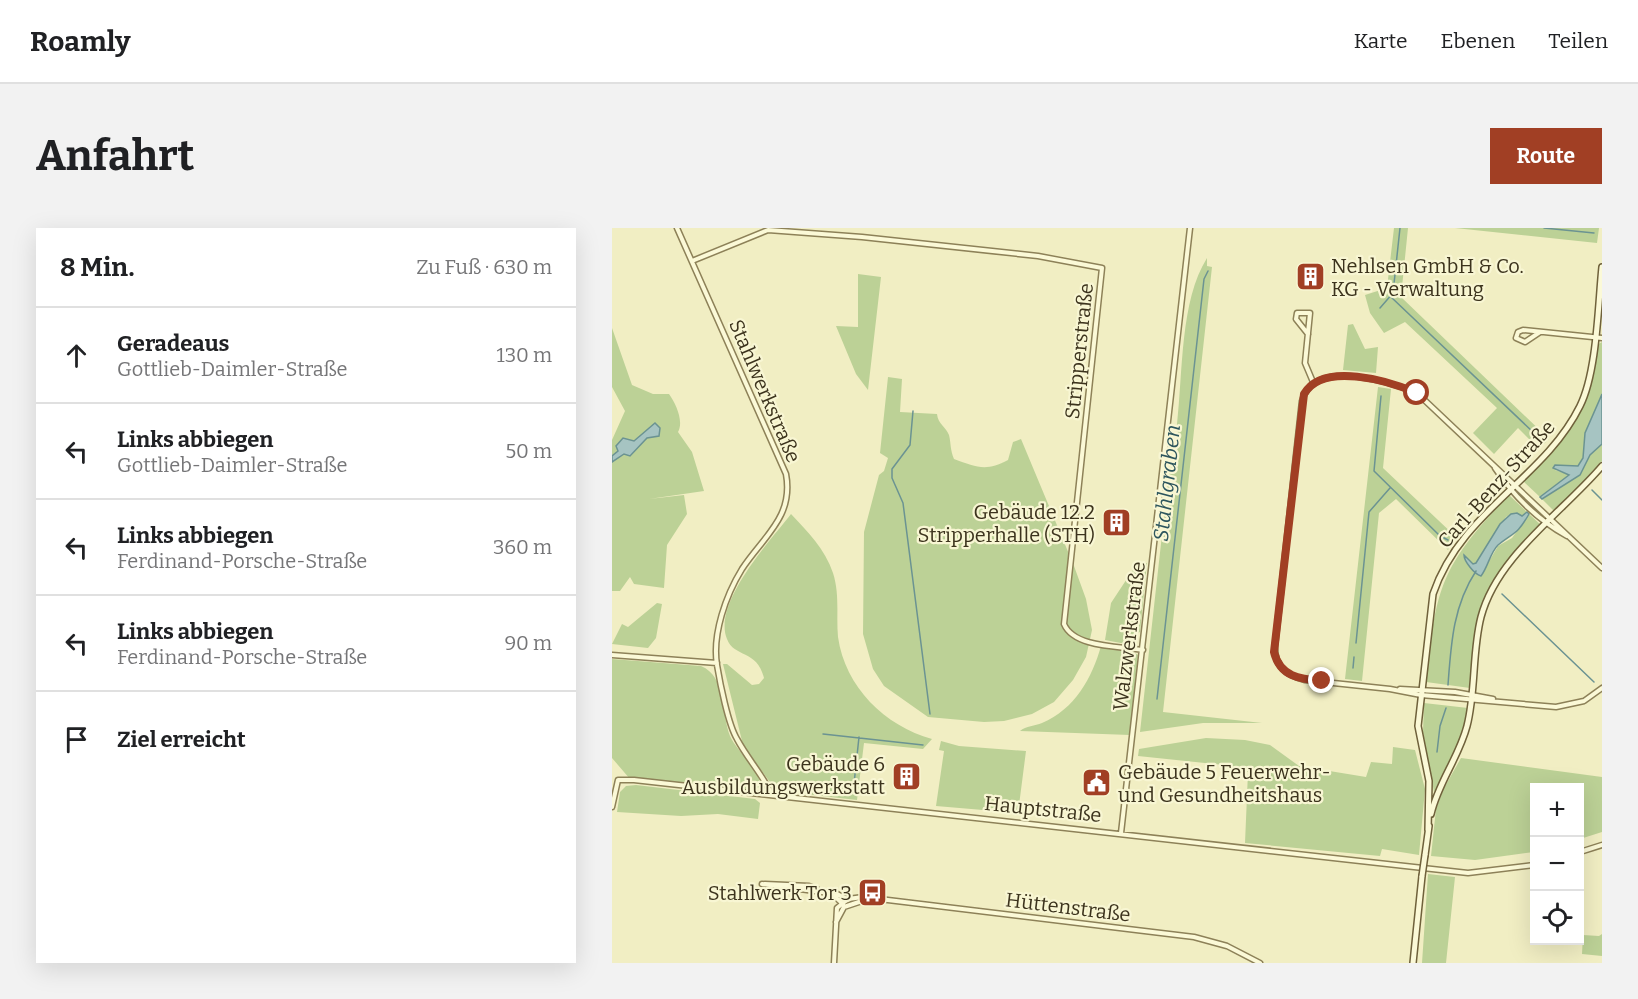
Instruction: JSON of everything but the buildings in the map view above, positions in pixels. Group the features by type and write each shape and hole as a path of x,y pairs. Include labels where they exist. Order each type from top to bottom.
{"street":[{"name":"Stahlwerkstraße","path":"677,228 786,474 788,484 782,518 742,569 729,595 721,620 717,663 732,728 771,794"},
{"name":"Walzwerkstraße","path":"1121,833 1190,228"},
{"name":"Stripperstraße","path":"692,261 768,230 862,237 1038,256 1102,268 1064,624 1067,631 1076,639 1143,650"},
{"name":"Carl-Benz-Straße","path":"1428,830 1429,781 1418,726 1433,594 1440,573 1462,540 1561,437 1572,421 1589,381 1602,267"},
{"path":"1308,334 1296,319 1296,313 1310,313 1305,369 1313,382"},
{"path":"1539,332 1525,342 1516,338 1521,330 1602,338"},
{"path":"1602,568 1573,540 1549,522 1512,486 1490,460 1417,393 1390,382 1329,376 1313,382 1302,401 1275,656 1282,669 1295,678 1568,706 1591,698 1602,688"},
{"name":"Carl-Benz-Straße","path":"1413,963 1422,876 1433,804 1463,741 1471,697 1480,620 1491,590 1501,572 1602,466"},
{"path":"612,655 717,663"},
{"name":"Hauptstraße","path":"612,807 618,780 771,794 1467,873 1530,865"},
{"path":"1584,851 1602,845"},
{"path":"762,884 778,882 809,886 848,899"},
{"path":"831,892 841,904 847,905"},
{"path":"834,963 836,912 848,899"},
{"name":"Hüttenstraße","path":"848,899 868,899 1194,937 1227,946 1260,963"},
{"name":"Hüttenstraße","path":"847,905 868,899"},
{"path":"835,923 840,912 847,905"}],"green space":[{"path":"1394,228 1408,228 1401,297 1549,439 1539,449 1518,428 1494,454 1473,433 1497,408 1405,322 1384,333 1370,313 1365,295 1387,288"},
{"path":"1455,228 1599,228 1597,243"},
{"path":"1207,258 1207,266 1212,267 1163,712 1262,723 1203,723 1140,732 1168,481 1178,439 1177,424 1187,316 1198,275"},
{"path":"858,274 881,277 868,390 856,374 836,326 858,327"},
{"path":"1353,324 1365,349 1378,347 1376,373 1343,370 1348,325"},
{"path":"612,328 632,385 653,394 669,394 672,398 680,418 678,432 692,452 704,491 649,499 684,495 687,514 667,545 664,588 634,584 630,577 620,591 612,591 612,440 625,411 612,387"},
{"path":"1602,342 1602,394 1585,433 1583,458 1578,466 1555,470 1570,475 1540,497 1523,481 1554,449 1575,421 1589,389 1597,345"},
{"path":"888,377 902,379 900,412 937,414 949,435 954,459 981,467 1000,464 1008,460 1013,442 1021,439 1074,566 1086,599 1092,630 1086,657 1073,680 1054,702 1032,714 1004,721 984,722 928,717 884,686 873,669 863,634 864,532 879,475 884,471 888,458 880,453"},
{"path":"1378,387 1391,389 1383,468 1456,537 1448,550 1396,499 1379,513 1362,681 1345,679"},
{"path":"1602,444 1602,461 1555,512 1542,499 1580,475 1590,455"},
{"path":"1509,495 1527,512 1522,516 1511,514 1506,517 1476,563 1473,564 1464,555 1466,562 1476,574 1481,575 1498,546 1512,538 1529,514 1542,526 1503,567 1487,594 1475,640 1470,688 1426,682 1434,622 1446,579 1455,560 1469,541"},
{"path":"791,514 810,534 830,564 835,581 838,637 842,655 858,688 870,702 898,725 932,739 923,749 864,743 857,800 805,794 805,791 788,792 774,782 775,787 788,794 775,789 743,745 723,664 727,664 752,685 759,684 764,678 756,662 730,645 725,624 735,590 758,555"},
{"path":"1138,562 1147,563 1140,632 1133,635 1126,644 1105,640 1111,603"},
{"path":"657,603 662,604 656,638 648,648 612,644 622,624 628,627"},
{"path":"1101,646 1132,651 1138,655 1130,735 1020,731 1054,717 1073,701 1093,670"},
{"path":"612,659 701,666 709,671 715,678 722,696 730,736 753,769 760,782 760,787 752,790 630,779 612,758"},
{"path":"1424,703 1468,708 1462,739 1434,792 1423,732"},
{"path":"1206,738 1245,740 1270,745 1299,766 1366,777 1371,762 1392,764 1393,747 1415,750 1425,789 1419,855 1382,849 1380,856 1245,843 1248,772 1224,765 1138,756 1139,749"},
{"path":"941,741 959,746 1026,751 1018,813 936,806 944,751 939,750"},
{"path":"1461,758 1602,777 1602,832 1584,838 1584,783 1530,783 1530,853 1475,860 1431,856 1436,809 1444,788"},
{"path":"636,785 755,799 760,803 758,819 718,814 681,816 617,812 620,792 626,786"},
{"path":"1428,874 1455,877 1446,963 1422,963"},
{"path":"1602,934 1602,956 1582,954 1584,935 1599,936"}],"water":[{"path":"1602,394 1602,444 1590,455 1580,475 1542,499 1540,497 1569,475 1553,468 1555,465 1578,466 1583,458 1585,433"},
{"path":"655,423 660,428 659,436 647,438 630,456 624,454 612,462 612,456 618,451 616,446 623,438 634,441"},
{"path":"1527,512 1529,514 1518,530 1495,548 1481,576 1475,573 1464,555 1473,564 1476,563 1500,524 1511,514 1517,513 1522,516"}],"waterway":[{"path":"1380,308 1393,293 1400,228"},
{"path":"1544,228 1594,233"},
{"name":"Stahlgraben","path":"1157,699 1204,279 1208,271"},
{"path":"1391,297 1534,433"},
{"path":"1381,396 1374,471 1440,536 1448,540"},
{"path":"913,411 910,445 892,469 892,478 903,503 930,714"},
{"path":"1356,643 1369,512 1390,488"},
{"path":"1592,490 1602,500"},
{"path":"1448,685 1452,640 1458,612 1468,584 1476,571"},
{"path":"1502,594 1594,682"},
{"path":"1353,668 1354,657"},
{"path":"1437,752 1440,726 1446,708"},
{"path":"823,734 923,745"},
{"path":"853,793 859,737"}],"place":[{"name":"Nehlsen GmbH & Co. KG - Verwaltung","path":"1310,277"},
{"name":"Gebäude 12.2 Stripperhalle (STH)","path":"1116,523"},
{"name":"Gebäude 6 Ausbildungswerkstatt","path":"906,776"},
{"name":"Gebäude 5 Feuerwehr- und Gesundheitshaus","path":"1097,783"},
{"name":"Stahlwerk Tor 3","path":"873,893"}],"route":[{"path":"1322,681 1295,678 1286,673 1278,664 1274,652 1304,394 1313,382 1329,376 1390,382 1417,393"}]}
